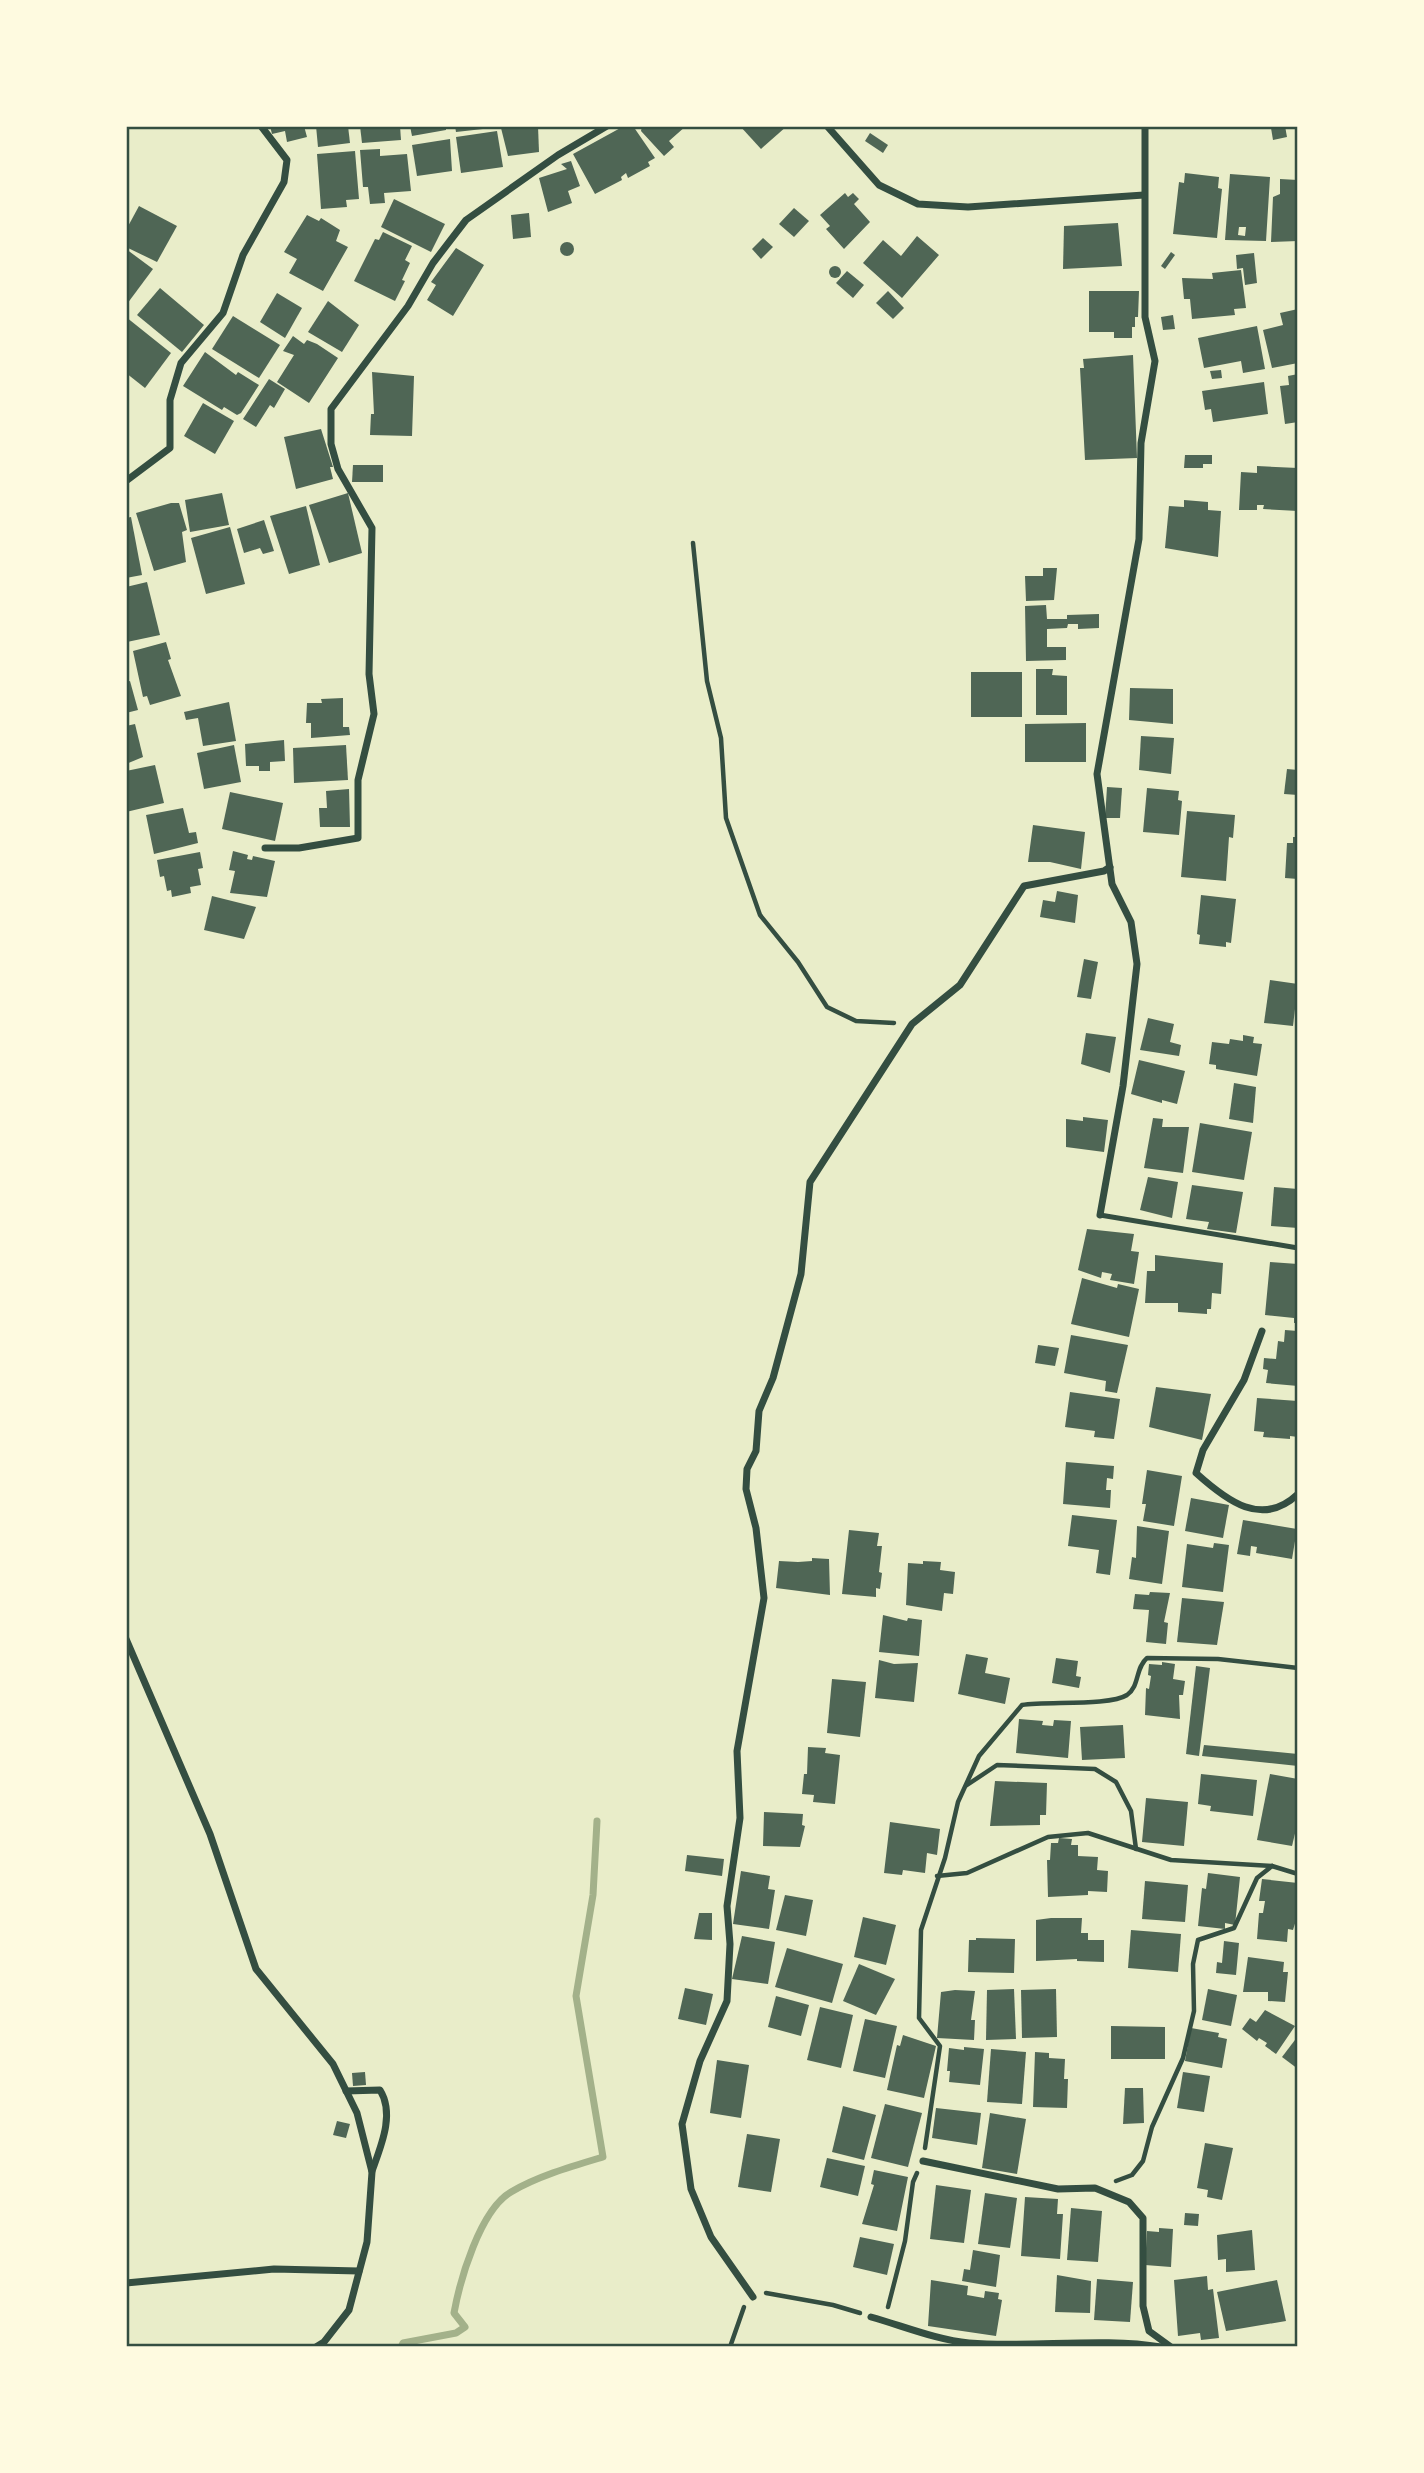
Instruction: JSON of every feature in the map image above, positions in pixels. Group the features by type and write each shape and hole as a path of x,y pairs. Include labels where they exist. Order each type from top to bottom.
{"street":[{"path":"126,481 170,448 170,400 181,363 223,313 243,255 284,182 287,160 261,126"},
{"path":"265,848 299,848 358,838 358,780 374,713 369,674 372,528 338,469 331,444 331,409 466,220 558,155 607,126"},
{"path":"827,126 879,185 918,204 968,207 1144,195"},
{"path":"1100,1215 1123,1086 1137,964 1131,922 1112,884 1097,774 1139,539 1141,443 1155,361 1145,317 1145,126"},
{"path":"753,2297 711,2237 691,2189 682,2124 700,2061 727,2001 730,1944 727,1906 740,1818 737,1751 764,1598 756,1528 746,1489 747,1469 756,1451 759,1411 773,1378 801,1274 810,1182 912,1024 960,985 1024,886 1104,871 1110,867"},
{"path":"1262,1331 1244,1380 1203,1450 1196,1473 1244,1506 1263,1512 1273,1511 1298,1494"},
{"path":"126,1639 210,1834 256,1969 333,2064 357,2113 372,2172"},
{"path":"316,2347 324,2342 349,2310 367,2242 372,2172 384,2136 387,2102 380,2090 346,2091"},
{"path":"922,2161 1059,2189 1095,2188 1129,2202 1143,2218 1143,2306 1149,2331 1171,2347"},
{"path":"126,2283 274,2269 359,2271"},
{"path":"871,2317 966,2343 1058,2346 1144,2344 1161,2347"}],"lane":[{"path":"1100,1215 1298,1248"}],"path":[{"path":"693,543 707,681 722,738 726,818 761,915 798,962 827,1007 856,1021 912,1024"},
{"path":"886,2321 890,2290 905,2241 913,2182 922,2161 940,2046 919,2018 921,1930 945,1858 955,1813 979,1756 1023,1705 1046,1701 1109,1702 1127,1695 1136,1685 1140,1664 1147,1658 1218,1659 1298,1668"},
{"path":"966,1786 997,1765 1095,1769 1116,1782 1131,1811 1136,1849"},
{"path":"937,1876 967,1873 1048,1837 1088,1833 1171,1860 1272,1866 1298,1874"},
{"path":"1095,2188 1132,2175 1143,2161 1152,2127 1183,2057 1194,2011 1194,1964 1198,1940 1234,1928 1257,1878 1272,1866"},
{"path":"730,2347 745,2301 761,2292 797,2298 871,2317"}],"building":[{"path":"270,126 304,126 307,137 287,142 285,131 272,134"},
{"path":"316,126 348,126 350,143 318,147"},
{"path":"360,126 400,126 401,140 362,143"},
{"path":"410,126 446,126 446,130 412,136"},
{"path":"455,126 492,126 492,128 456,132"},
{"path":"538,126 539,152 508,156 501,128"},
{"path":"624,126 633,126 655,158 648,162 650,166 628,178 626,173 621,177 622,180 595,194 573,154"},
{"path":"642,126 686,126 669,141 674,147 664,156 641,131"},
{"path":"740,126 787,126 761,149"},
{"path":"1285,126 1287,137 1273,140 1271,128"},
{"path":"497,131 503,167 461,173 456,137"},
{"path":"870,133 888,145 883,153 865,141"},
{"path":"450,139 452,171 417,176 412,145"},
{"path":"380,149 380,156 407,154 411,191 384,193 385,203 370,204 368,187 363,187 360,150"},
{"path":"355,151 359,199 346,200 347,207 321,209 317,154"},
{"path":"571,161 580,186 568,191 572,203 548,212 539,178 567,169 561,164"},
{"path":"1185,173 1219,177 1218,188 1222,189 1217,238 1173,234 1179,182 1184,183"},
{"path":"1230,174 1270,177 1266,241 1225,240","holes":["1239,227 1246,227 1245,236 1238,235"]},
{"path":"1280,179 1298,180 1298,241 1271,242 1273,197 1280,194"},
{"path":"845,193 848,197 853,193 859,199 854,204 870,222 844,249 826,229 830,226 820,215"},
{"path":"394,199 445,224 431,252 381,227"},
{"path":"139,206 177,226 157,262 126,247 126,230"},
{"path":"794,208 809,221 794,237 779,224"},
{"path":"529,213 531,237 513,239 511,215"},
{"path":"307,215 319,221 321,218 340,230 336,241 348,247 323,291 289,273 297,259 284,252"},
{"path":"1118,223 1122,266 1063,269 1064,226"},
{"path":"383,232 412,246 405,260 410,263 402,280 405,281 395,301 354,281 375,239 379,240"},
{"path":"917,236 939,255 902,298 863,263 883,240 901,256"},
{"path":"763,238 773,247 761,259 752,249"},
{"path":"567,242 572,244 572,254 567,256 562,254 560,249 562,244"},
{"path":"456,248 484,265 453,316 427,300 436,285 431,282"},
{"path":"126,249 153,269 127,304 126,303"},
{"path":"1171,252 1175,255 1165,269 1161,266"},
{"path":"1254,253 1257,283 1245,285 1243,268 1237,269 1236,255"},
{"path":"835,266 841,272 835,278 829,272"},
{"path":"1241,270 1246,308 1234,309 1235,315 1192,319 1190,299 1184,299 1182,278 1213,279 1212,273"},
{"path":"847,271 864,285 853,298 836,283"},
{"path":"160,288 204,325 182,352 137,315"},
{"path":"888,291 904,308 893,319 876,303"},
{"path":"1089,291 1139,291 1138,317 1135,317 1135,327 1132,327 1132,338 1114,338 1114,332 1089,332"},
{"path":"277,293 302,308 285,338 260,322"},
{"path":"328,301 359,325 342,352 308,332"},
{"path":"1298,309 1298,363 1272,368 1263,330 1283,325 1280,313"},
{"path":"1173,315 1175,329 1163,330 1161,317"},
{"path":"233,316 280,345 259,378 212,349"},
{"path":"126,317 171,353 145,388 126,373"},
{"path":"1257,326 1265,369 1243,373 1241,361 1204,368 1198,338"},
{"path":"293,336 304,344 307,340 317,344 338,358 309,403 277,382 294,355 283,351"},
{"path":"205,352 236,375 238,372 259,385 241,413 237,415 224,407 222,410 183,386"},
{"path":"1133,355 1137,458 1085,460 1080,368 1084,368 1083,359"},
{"path":"1221,370 1222,378 1212,379 1210,371"},
{"path":"372,372 414,376 412,436 370,435 371,414 374,414"},
{"path":"1298,374 1298,422 1285,424 1280,386 1289,385 1288,376"},
{"path":"269,379 285,389 274,408 270,405 256,427 243,419"},
{"path":"1264,382 1268,414 1213,422 1211,409 1205,410 1202,391"},
{"path":"203,403 234,421 215,454 184,436"},
{"path":"321,429 333,467 330,467 333,479 296,489 284,437"},
{"path":"1185,455 1212,455 1212,464 1203,464 1203,468 1184,468"},
{"path":"353,465 383,465 383,482 352,482"},
{"path":"1257,466 1298,468 1298,511 1263,509 1264,505 1257,505 1257,510 1239,510 1241,472 1257,473"},
{"path":"222,493 229,525 190,532 185,500"},
{"path":"348,493 362,553 329,563 309,505"},
{"path":"1184,500 1208,502 1208,510 1221,511 1218,557 1165,548 1169,506 1184,507"},
{"path":"179,503 187,530 182,532 186,562 154,571 136,513"},
{"path":"306,506 320,565 289,574 270,516"},
{"path":"131,517 142,575 126,578 126,518"},
{"path":"264,520 274,551 263,554 260,548 244,553 237,529"},
{"path":"230,527 245,584 206,594 191,538"},
{"path":"1043,568 1057,568 1054,600 1026,601 1025,576 1043,576"},
{"path":"147,582 160,635 127,642 126,587"},
{"path":"1046,605 1047,619 1099,614 1099,628 1078,629 1078,624 1068,624 1067,628 1047,629 1047,647 1066,647 1066,660 1026,661 1025,606"},
{"path":"166,642 171,659 168,660 181,696 150,705 147,696 143,697 133,651"},
{"path":"1036,669 1053,669 1052,675 1067,676 1067,715 1036,715"},
{"path":"971,672 1022,672 1022,717 971,717"},
{"path":"130,681 138,710 126,713 126,682"},
{"path":"1130,688 1173,689 1173,724 1129,720"},
{"path":"343,698 343,727 349,727 350,735 311,738 311,723 306,723 307,703"},
{"path":"229,702 236,741 203,746 198,718 186,720 184,712"},
{"path":"1086,723 1086,762 1025,762 1025,724"},
{"path":"135,724 143,757 126,764 126,726"},
{"path":"1141,736 1174,738 1171,774 1139,770"},
{"path":"284,740 285,761 270,762 270,771 259,771 259,766 246,766 245,744"},
{"path":"234,745 241,782 204,789 197,753"},
{"path":"346,745 348,780 294,783 293,748"},
{"path":"155,765 164,803 126,812 126,771"},
{"path":"1287,769 1298,770 1298,795 1284,794"},
{"path":"1107,787 1122,788 1120,818 1105,818"},
{"path":"1147,788 1179,791 1178,800 1182,801 1179,835 1143,832"},
{"path":"349,789 350,827 320,827 319,808 327,808 326,791"},
{"path":"230,792 283,803 275,841 222,829"},
{"path":"183,808 189,833 196,832 198,843 154,854 146,815"},
{"path":"1187,811 1235,815 1233,838 1229,837 1226,881 1181,877"},
{"path":"1033,825 1085,832 1081,869 1050,862 1028,862"},
{"path":"1293,837 1298,837 1298,879 1285,878 1287,843 1293,843"},
{"path":"233,851 248,855 247,859 252,860 253,856 275,861 267,897 230,893 235,871 229,870"},
{"path":"200,852 203,868 198,869 201,885 190,887 191,893 172,897 171,890 167,891 164,876 160,877 157,860"},
{"path":"1057,891 1078,895 1075,923 1040,917 1043,900 1055,902"},
{"path":"1201,895 1236,899 1231,943 1226,942 1226,947 1199,944 1200,935 1197,934"},
{"path":"212,896 256,907 244,939 204,930"},
{"path":"1084,959 1098,962 1091,999 1077,997"},
{"path":"1270,980 1298,984 1293,1026 1264,1023"},
{"path":"1148,1018 1174,1024 1170,1042 1181,1045 1179,1056 1140,1050"},
{"path":"1086,1033 1116,1037 1110,1073 1081,1064"},
{"path":"1243,1035 1254,1037 1253,1043 1262,1044 1257,1076 1216,1069 1216,1065 1209,1064 1212,1042 1229,1044 1230,1039 1243,1041"},
{"path":"1139,1060 1185,1071 1177,1104 1162,1100 1162,1103 1131,1094"},
{"path":"1234,1083 1256,1087 1253,1123 1229,1119"},
{"path":"1083,1117 1108,1120 1104,1152 1066,1147 1066,1119 1083,1121"},
{"path":"1153,1118 1163,1119 1162,1127 1189,1127 1183,1173 1144,1168"},
{"path":"1200,1123 1252,1132 1244,1180 1192,1172"},
{"path":"1148,1177 1178,1182 1172,1218 1140,1210"},
{"path":"1192,1185 1243,1192 1236,1233 1207,1229 1209,1222 1186,1219"},
{"path":"1274,1187 1298,1189 1298,1228 1271,1226"},
{"path":"1087,1229 1134,1234 1131,1251 1139,1252 1134,1284 1110,1280 1112,1274 1102,1272 1101,1278 1078,1270"},
{"path":"1155,1255 1223,1263 1221,1294 1212,1293 1211,1309 1207,1309 1207,1314 1178,1312 1178,1303 1145,1303 1147,1271 1155,1271"},
{"path":"1270,1262 1298,1264 1298,1323 1294,1323 1294,1318 1265,1315"},
{"path":"1082,1278 1117,1288 1118,1284 1139,1289 1129,1337 1071,1324"},
{"path":"1285,1330 1298,1331 1298,1386 1266,1383 1268,1370 1263,1369 1264,1358 1276,1359 1278,1341 1284,1342"},
{"path":"1071,1335 1128,1345 1117,1393 1105,1391 1106,1381 1064,1373"},
{"path":"1038,1345 1059,1348 1055,1366 1035,1363"},
{"path":"1156,1387 1211,1394 1202,1440 1149,1427"},
{"path":"1070,1392 1120,1399 1114,1439 1094,1437 1095,1431 1065,1427"},
{"path":"1257,1398 1298,1401 1298,1437 1263,1437 1264,1432 1254,1431"},
{"path":"1066,1462 1114,1466 1113,1479 1107,1478 1106,1490 1111,1490 1110,1508 1063,1504"},
{"path":"1147,1470 1182,1476 1174,1526 1143,1521 1146,1504 1142,1504"},
{"path":"1191,1498 1229,1505 1223,1538 1185,1531"},
{"path":"1072,1515 1117,1520 1110,1575 1096,1573 1099,1550 1068,1546"},
{"path":"1243,1520 1297,1529 1292,1559 1256,1553 1257,1547 1251,1546 1250,1556 1237,1554"},
{"path":"1137,1526 1169,1531 1162,1584 1129,1579 1132,1557 1136,1558"},
{"path":"849,1530 879,1533 877,1546 882,1546 879,1572 882,1573 880,1589 876,1588 876,1597 842,1594"},
{"path":"1214,1543 1229,1545 1223,1592 1182,1587 1187,1544 1213,1548"},
{"path":"812,1558 829,1559 830,1595 776,1588 779,1561 812,1561"},
{"path":"923,1561 941,1562 940,1570 955,1572 953,1594 944,1593 942,1611 906,1605 908,1563 923,1564"},
{"path":"1150,1592 1170,1593 1164,1622 1168,1623 1166,1644 1146,1642 1149,1610 1133,1609 1135,1594 1149,1595"},
{"path":"1182,1598 1224,1602 1217,1645 1177,1642"},
{"path":"883,1615 907,1621 908,1618 922,1620 919,1656 879,1652"},
{"path":"966,1654 988,1658 985,1673 1010,1678 1005,1704 958,1694"},
{"path":"1056,1658 1078,1661 1076,1676 1081,1677 1079,1688 1052,1683"},
{"path":"879,1660 894,1664 918,1663 914,1702 875,1698"},
{"path":"1162,1662 1175,1664 1173,1679 1185,1681 1183,1695 1179,1695 1180,1719 1145,1715 1146,1688 1149,1689 1151,1676 1148,1675 1149,1664 1162,1665"},
{"path":"1196,1666 1210,1668 1199,1756 1186,1754"},
{"path":"832,1679 866,1682 860,1737 827,1733"},
{"path":"1019,1719 1043,1721 1042,1725 1053,1726 1054,1720 1071,1721 1068,1758 1016,1753"},
{"path":"1123,1725 1125,1758 1082,1760 1080,1727"},
{"path":"1204,1745 1298,1754 1298,1766 1202,1756"},
{"path":"808,1747 826,1748 825,1753 840,1755 835,1804 813,1802 814,1795 802,1794 804,1774 807,1774"},
{"path":"1201,1774 1257,1780 1253,1816 1210,1811 1211,1806 1198,1804"},
{"path":"1270,1774 1298,1779 1298,1821 1292,1846 1257,1840"},
{"path":"995,1781 1047,1783 1046,1815 1040,1815 1040,1825 990,1826"},
{"path":"1146,1798 1188,1802 1184,1846 1142,1842"},
{"path":"764,1812 803,1814 802,1825 805,1826 800,1847 763,1846"},
{"path":"890,1822 940,1829 937,1855 927,1853 925,1873 903,1870 902,1875 884,1873"},
{"path":"1059,1838 1072,1839 1071,1845 1078,1845 1078,1856 1098,1857 1097,1870 1108,1871 1107,1892 1088,1891 1088,1895 1048,1897 1047,1860 1050,1860 1051,1843 1058,1843"},
{"path":"687,1855 724,1859 722,1876 685,1871"},
{"path":"741,1871 770,1876 768,1889 775,1890 769,1929 733,1924"},
{"path":"1208,1873 1240,1877 1235,1925 1225,1923 1225,1929 1198,1926 1202,1888 1206,1889"},
{"path":"1262,1879 1298,1883 1297,1917 1293,1930 1288,1929 1287,1942 1257,1939 1259,1913 1263,1913 1265,1901 1259,1901"},
{"path":"1145,1881 1188,1885 1185,1922 1142,1919"},
{"path":"785,1895 813,1900 806,1936 776,1930"},
{"path":"699,1913 712,1913 712,1940 694,1939"},
{"path":"863,1917 896,1925 886,1965 854,1957"},
{"path":"1082,1918 1081,1933 1088,1933 1088,1940 1104,1940 1104,1962 1077,1959 1036,1961 1036,1920"},
{"path":"1131,1930 1181,1934 1178,1972 1128,1968"},
{"path":"742,1936 775,1942 768,1984 732,1979"},
{"path":"1015,1939 1014,1973 968,1972 969,1940"},
{"path":"1224,1941 1239,1943 1236,1975 1216,1973 1217,1962 1222,1963"},
{"path":"787,1948 843,1964 832,2003 775,1987"},
{"path":"1248,1957 1284,1962 1283,1972 1288,1972 1285,2002 1268,2001 1268,1992 1243,1992"},
{"path":"859,1964 895,1979 876,2015 843,2001"},
{"path":"685,1988 713,1994 706,2025 678,2019"},
{"path":"1014,1989 1016,2039 986,2040 987,1990"},
{"path":"1056,1989 1057,2037 1022,2038 1021,1990"},
{"path":"1208,1989 1237,1995 1231,2026 1202,2020"},
{"path":"975,1991 971,2020 975,2020 974,2040 937,2038 941,1992"},
{"path":"776,1996 809,2005 801,2036 768,2027"},
{"path":"820,2007 853,2015 841,2068 807,2060"},
{"path":"1265,2010 1295,2026 1276,2054 1265,2046 1267,2043 1259,2038 1257,2041 1242,2029 1250,2018 1256,2022"},
{"path":"865,2019 897,2026 885,2078 853,2071"},
{"path":"1111,2026 1165,2027 1165,2059 1111,2059"},
{"path":"1191,2028 1219,2033 1218,2037 1227,2039 1222,2068 1185,2061"},
{"path":"903,2035 936,2046 924,2098 887,2090 897,2045 900,2046"},
{"path":"1298,2036 1298,2069 1282,2057"},
{"path":"964,2047 984,2049 980,2085 949,2082 949,2048 964,2050"},
{"path":"991,2049 1026,2052 1022,2104 987,2102"},
{"path":"1035,2052 1049,2053 1049,2058 1065,2059 1064,2079 1068,2079 1067,2108 1033,2107"},
{"path":"717,2060 749,2065 741,2118 710,2113"},
{"path":"365,2072 366,2085 353,2086 352,2073"},
{"path":"1183,2072 1210,2076 1204,2112 1177,2108"},
{"path":"1125,2088 1143,2088 1144,2123 1123,2124"},
{"path":"885,2104 922,2113 908,2167 871,2158"},
{"path":"843,2106 876,2115 864,2160 832,2152"},
{"path":"936,2108 981,2113 977,2145 932,2138"},
{"path":"990,2113 1026,2119 1017,2174 982,2168"},
{"path":"337,2121 350,2124 346,2138 333,2135"},
{"path":"747,2134 780,2139 771,2192 738,2187"},
{"path":"1205,2143 1233,2148 1222,2200 1207,2197 1208,2190 1197,2188"},
{"path":"827,2158 865,2166 858,2196 820,2187"},
{"path":"874,2170 908,2177 897,2231 862,2224 874,2185 871,2184"},
{"path":"936,2185 971,2190 964,2243 930,2239"},
{"path":"985,2193 1017,2198 1010,2248 978,2244"},
{"path":"1025,2197 1058,2199 1057,2214 1063,2214 1060,2259 1021,2256"},
{"path":"1071,2208 1102,2211 1098,2262 1067,2260"},
{"path":"1185,2213 1199,2214 1198,2226 1184,2225"},
{"path":"1159,2228 1173,2229 1171,2267 1145,2265 1147,2231 1159,2232"},
{"path":"1252,2230 1255,2270 1226,2272 1226,2259 1218,2260 1217,2235"},
{"path":"860,2237 894,2244 887,2275 853,2267"},
{"path":"973,2250 1000,2255 996,2287 962,2281 964,2269 970,2270"},
{"path":"1057,2275 1091,2281 1090,2313 1055,2312"},
{"path":"1207,2276 1208,2290 1213,2289 1219,2338 1201,2340 1200,2333 1178,2336 1174,2280"},
{"path":"1097,2279 1133,2282 1130,2322 1094,2320"},
{"path":"931,2280 968,2286 967,2295 984,2298 985,2291 999,2293 998,2299 1002,2300 996,2336 928,2326"},
{"path":"1277,2280 1286,2321 1226,2331 1217,2292"}],"waterway":[{"path":"401,2347 403,2343 456,2333 465,2327 454,2313 461,2283 481,2229 500,2201 533,2181 603,2157 576,1996 593,1895 597,1821"}]}
